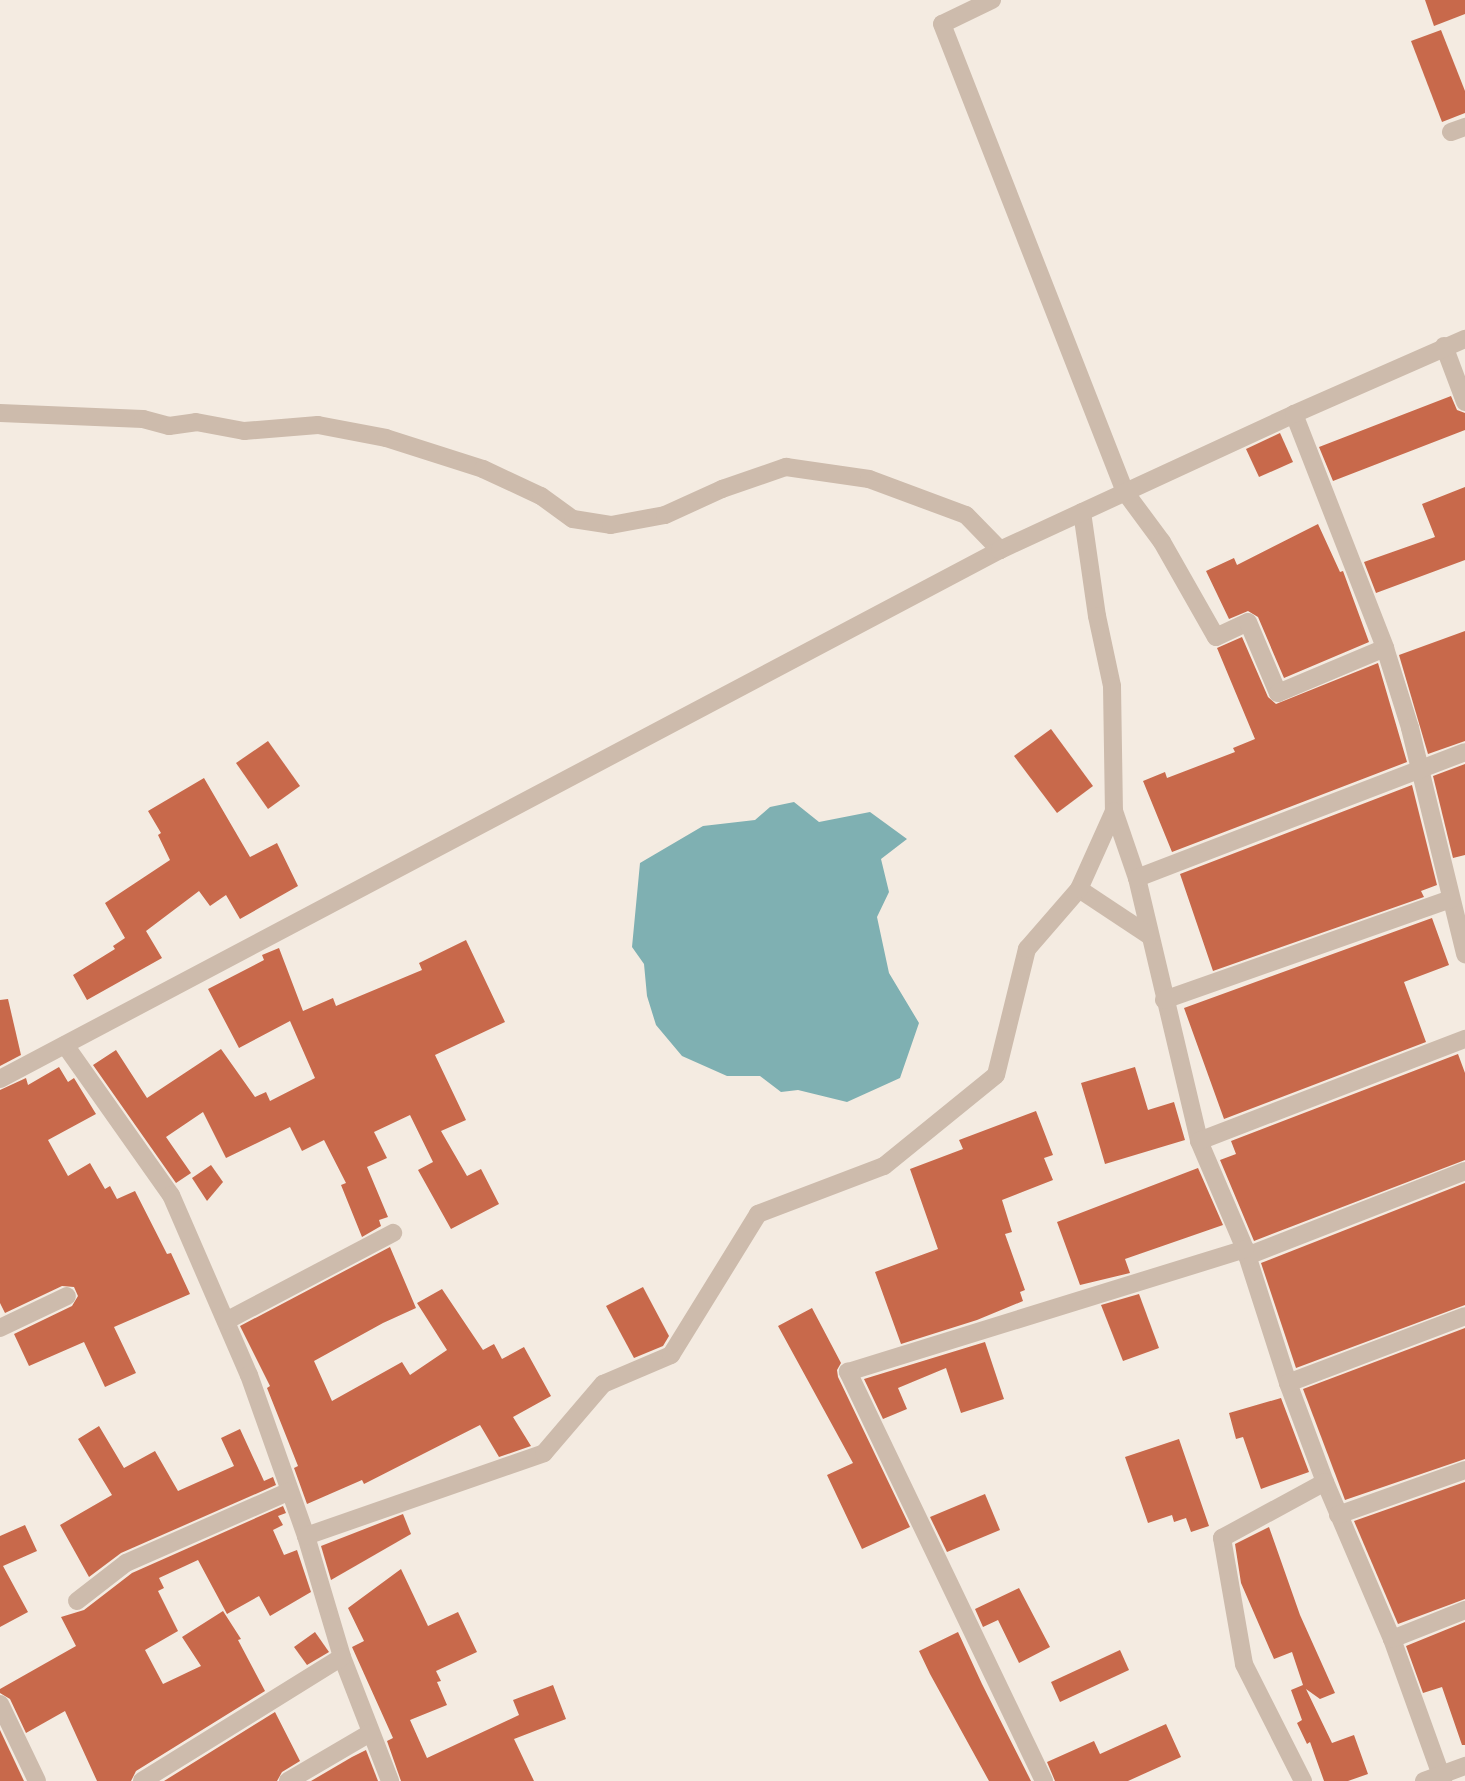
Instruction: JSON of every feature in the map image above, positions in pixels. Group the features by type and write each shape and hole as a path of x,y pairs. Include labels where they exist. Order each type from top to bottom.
{"street":[{"path":"992,0 942,24 1125,492 1162,542 1216,638 1248,622 1278,694 1385,648"},
{"path":"0,1079 1000,550 1294,414 1465,339"},
{"path":"1444,346 1465,402"},
{"path":"0,413 143,419 169,426 197,422 244,431 317,425 386,438 482,470 541,496 573,519 611,525 665,515 722,489 786,467 869,479 966,515 1000,550"},
{"path":"1294,414 1385,648 1420,768 1451,899 1461,921 1465,954"},
{"path":"1082,512 1097,616 1112,687 1114,811 1137,878 1199,1141 1246,1252 1288,1383 1325,1482 1392,1639 1436,1779 1465,1766"},
{"path":"1137,878 1465,752"},
{"path":"306,1536 544,1454 603,1384 671,1355 758,1214 884,1166 996,1075 1027,949 1079,889 1114,811"},
{"path":"1079,889 1150,936"},
{"path":"1164,1000 1451,899"},
{"path":"1199,1141 1465,1039"},
{"path":"65,1045 171,1195 249,1375 288,1492 306,1536 342,1657 390,1781"},
{"path":"1044,1781 848,1372 1246,1252 1465,1171"},
{"path":"226,1321 393,1233"},
{"path":"0,1328 67,1296"},
{"path":"1288,1383 1465,1316"},
{"path":"1338,1515 1465,1470"},
{"path":"1303,1781 1244,1664 1222,1538 1325,1482"},
{"path":"77,1601 126,1563 288,1492"},
{"path":"1392,1639 1465,1610"},
{"path":"142,1781 342,1657"},
{"path":"0,1704 37,1781"},
{"path":"288,1781 370,1734"}],"water":[{"path":"794,802 819,822 870,812 907,839 881,859 889,892 877,917 889,973 919,1023 900,1078 847,1102 798,1090 781,1092 760,1076 727,1076 682,1056 656,1025 647,996 644,964 632,947 640,863 703,826 755,820 770,807"}],"building":[{"path":"1425,0 1465,0 1465,14 1434,26"},
{"path":"1441,30 1465,91 1465,113 1442,122 1411,41"},
{"path":"1451,396 1457,410 1465,413 1465,430 1333,481 1319,447"},
{"path":"1280,433 1293,462 1259,477 1246,449"},
{"path":"1465,487 1465,560 1376,593 1364,562 1435,537 1422,504"},
{"path":"1318,524 1340,572 1343,571 1369,642 1284,678 1258,617 1248,611 1229,619 1206,571 1234,558 1237,565"},
{"path":"1465,631 1465,741 1428,754 1399,655"},
{"path":"1242,637 1268,697 1276,704 1378,663 1407,762 1172,852 1143,781 1165,772 1167,778 1235,752 1233,748 1255,739 1217,648"},
{"path":"1051,729 1093,786 1057,813 1014,756"},
{"path":"268,741 300,786 268,809 236,763"},
{"path":"1465,764 1465,855 1453,858 1433,776"},
{"path":"204,778 250,857 277,843 298,886 240,919 226,895 210,906 199,891 146,931 162,958 87,1000 73,975 115,949 113,946 125,938 105,903 170,860 158,835 161,833 148,811"},
{"path":"1412,785 1437,885 1421,891 1424,897 1213,971 1180,874"},
{"path":"1432,918 1449,965 1404,982 1426,1042 1224,1119 1184,1008"},
{"path":"466,940 505,1022 435,1055 466,1120 441,1131 467,1176 481,1169 499,1204 451,1229 418,1170 433,1162 410,1115 374,1132 387,1158 367,1167 388,1217 379,1220 381,1226 362,1237 341,1185 346,1183 324,1140 302,1151 290,1127 226,1158 203,1112 166,1137 191,1173 176,1183 93,1065 116,1050 147,1098 221,1049 255,1097 266,1092 270,1101 315,1078 290,1021 239,1048 208,989 264,960 262,955 279,948 303,1011 333,998 336,1006 422,970 419,963"},
{"path":"8,999 21,1055 0,1066 0,1000"},
{"path":"1458,1054 1465,1073 1465,1160 1254,1241 1220,1160 1236,1154 1231,1141"},
{"path":"59,1067 68,1082 74,1078 96,1114 48,1140 68,1176 90,1163 105,1189 110,1186 117,1199 135,1191 167,1254 171,1253 190,1294 114,1327 136,1373 105,1387 84,1342 29,1366 14,1334 72,1306 78,1296 74,1287 62,1286 5,1313 0,1303 0,1090 26,1078 28,1085"},
{"path":"1135,1067 1148,1110 1174,1102 1185,1140 1105,1164 1081,1083"},
{"path":"1036,1111 1053,1155 1044,1158 1053,1180 1002,1200 1012,1232 1005,1234 1025,1290 1020,1292 1023,1301 977,1320 901,1344 875,1272 938,1249 910,1169 963,1149 959,1140"},
{"path":"211,1165 223,1182 207,1201 192,1178"},
{"path":"1198,1168 1223,1225 1125,1259 1130,1273 1080,1285 1057,1222"},
{"path":"1465,1183 1465,1305 1296,1368 1261,1263"},
{"path":"390,1247 416,1308 314,1361 332,1401 402,1362 410,1375 447,1350 417,1303 442,1289 483,1350 494,1344 502,1359 524,1347 551,1396 513,1417 531,1446 499,1457 480,1425 364,1484 362,1480 307,1504 294,1468 298,1466 267,1388 270,1386 240,1326"},
{"path":"643,1287 669,1336 663,1346 634,1358 606,1306"},
{"path":"1139,1294 1159,1348 1123,1361 1101,1305"},
{"path":"812,1308 841,1363 837,1370 838,1377 910,1527 862,1549 827,1475 853,1463 778,1326"},
{"path":"1465,1328 1465,1459 1345,1500 1303,1389"},
{"path":"985,1342 1004,1399 961,1413 946,1368 898,1388 907,1409 883,1419 864,1379"},
{"path":"1281,1398 1309,1472 1261,1489 1243,1437 1236,1439 1229,1413"},
{"path":"99,1426 124,1468 155,1451 178,1491 234,1466 221,1438 240,1429 264,1481 273,1477 276,1485 121,1553 89,1577 60,1525 112,1495 78,1439"},
{"path":"1179,1439 1209,1526 1191,1532 1186,1518 1174,1522 1172,1515 1148,1523 1125,1457"},
{"path":"1465,1482 1465,1599 1398,1624 1354,1521"},
{"path":"985,1494 1000,1530 947,1552 930,1517"},
{"path":"283,1506 286,1513 278,1516 283,1525 273,1530 284,1555 297,1550 311,1592 270,1616 259,1596 227,1614 198,1560 159,1578 164,1588 158,1591 178,1631 145,1650 163,1684 201,1666 182,1637 223,1611 241,1639 238,1640 265,1691 136,1771 131,1781 97,1781 65,1711 26,1733 10,1699 0,1693 0,1689 76,1646 61,1617 84,1610 132,1573"},
{"path":"403,1514 411,1534 331,1580 321,1546"},
{"path":"25,1525 37,1551 3,1566 28,1612 0,1627 0,1536"},
{"path":"1269,1527 1300,1615 1335,1693 1320,1699 1306,1689 1332,1743 1354,1735 1368,1774 1348,1781 1324,1781 1310,1742 1307,1744 1297,1723 1302,1720 1291,1690 1303,1685 1292,1652 1274,1659 1241,1583 1235,1544"},
{"path":"401,1569 428,1626 458,1612 477,1652 436,1671 441,1681 437,1682 447,1705 410,1720 427,1758 519,1715 513,1700 553,1685 566,1719 514,1739 534,1781 401,1781 387,1741 393,1738 352,1647 364,1641 348,1608"},
{"path":"1019,1588 1050,1647 1019,1663 998,1620 983,1627 975,1609"},
{"path":"1465,1622 1465,1745 1462,1745 1442,1687 1423,1693 1406,1646"},
{"path":"315,1632 329,1652 307,1665 294,1647"},
{"path":"958,1632 1031,1781 989,1781 930,1674 919,1651"},
{"path":"1120,1650 1129,1670 1060,1702 1051,1682"},
{"path":"275,1712 300,1761 282,1772 277,1781 164,1781"},
{"path":"1166,1724 1181,1757 1128,1781 1055,1781 1047,1762 1094,1741 1100,1754"},
{"path":"0,1730 24,1781 0,1781"},
{"path":"366,1750 378,1781 311,1781 352,1757"}]}
